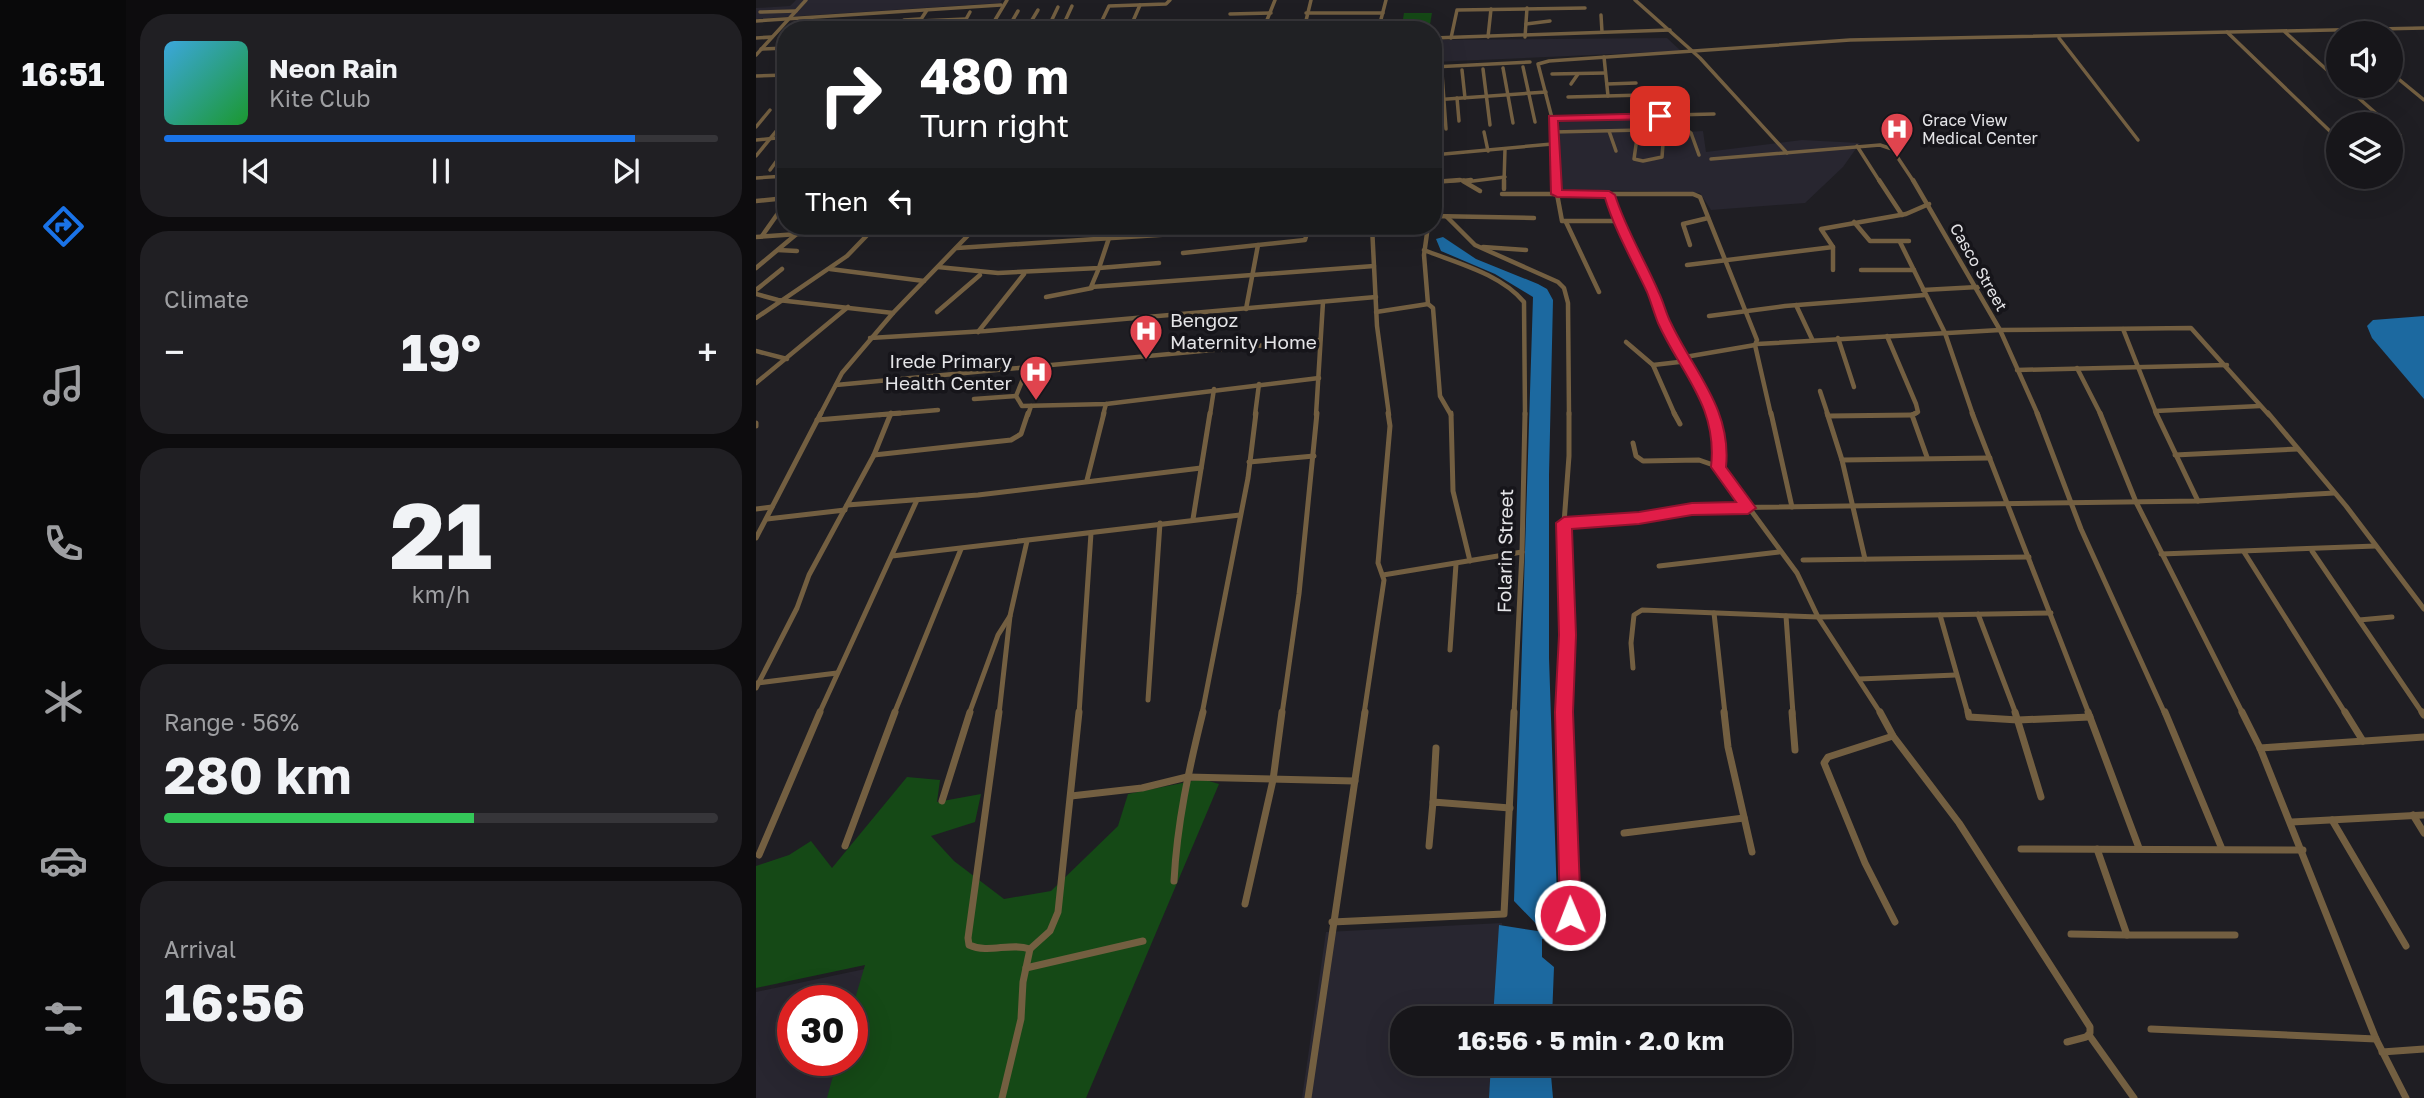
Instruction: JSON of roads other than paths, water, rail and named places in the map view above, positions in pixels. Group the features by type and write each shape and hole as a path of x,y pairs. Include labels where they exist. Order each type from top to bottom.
{"street":[{"path":"788,19 806,0"},
{"path":"993,21 1005,0"},
{"path":"993,21 1005,0"},
{"path":"1102,21 1109,6 1166,4 1170,0"},
{"path":"1267,21 1275,0"},
{"path":"1305,21 1311,0"},
{"path":"1381,21 1386,0"},
{"path":"1635,0 1692,51 1750,110 1787,153"},
{"path":"756,21 1001,5"},
{"path":"1133,21 1140,5"},
{"path":"1065,21 1072,6"},
{"path":"1051,21 1058,7"},
{"path":"1525,37 1527,8"},
{"path":"1451,38 1455,10 1584,8"},
{"path":"1488,37 1491,9"},
{"path":"920,20 927,10"},
{"path":"1031,21 1038,10"},
{"path":"760,12 796,11"},
{"path":"1012,21 1018,11"},
{"path":"904,20 966,19 970,12"},
{"path":"1230,14 1270,13"},
{"path":"1306,13 1382,13"},
{"path":"1601,15 1602,32"},
{"path":"1526,24 1550,21"},
{"path":"2403,29 2424,28"},
{"path":"1442,38 1670,30"},
{"path":"756,55 777,31"},
{"path":"2227,32 2326,127"},
{"path":"2285,32 2326,68"},
{"path":"1617,221 1561,220 1552,144 1554,132 1538,66 1541,62 1858,39 2326,32"},
{"path":"756,37 772,37"},
{"path":"2059,38 2138,140"},
{"path":"761,49 777,48"},
{"path":"1604,57 1608,96"},
{"path":"1442,67 1530,62"},
{"path":"1523,66 1535,122"},
{"path":"1503,68 1513,123"},
{"path":"1483,69 1490,125"},
{"path":"1462,70 1465,98"},
{"path":"1442,73 1446,129"},
{"path":"1552,74 1605,73"},
{"path":"1571,84 1578,74"},
{"path":"756,76 777,75"},
{"path":"1607,84 1636,83"},
{"path":"2403,83 2424,100"},
{"path":"1443,99 1546,92"},
{"path":"1568,97 1651,97 1660,116"},
{"path":"1457,98 1459,121"},
{"path":"2359,98 2374,112"},
{"path":"756,127 770,110"},
{"path":"1552,118 1714,114"},
{"path":"756,156 777,129"},
{"path":"1638,131 1633,159 1643,161 1662,158 1664,130"},
{"path":"1554,132 1689,130 1699,155"},
{"path":"1609,131 1616,151"},
{"path":"1484,132 1488,151"},
{"path":"756,139 777,138"},
{"path":"1442,154 1552,144"},
{"name":"Casco Street","path":"1711,159 1857,146 1880,145 1892,149 1929,204 2000,330 2040,419 2070,502 2146,668 2222,849"},
{"path":"1857,146 1902,215"},
{"path":"1505,149 1503,192 1693,194 1700,197 1746,311 1792,507"},
{"path":"769,170 777,160"},
{"path":"756,178 777,177"},
{"path":"1442,181 1505,177"},
{"path":"1464,180 1466,185 1480,191"},
{"path":"1609,195 1617,221 1653,293 1665,324 1687,359 1713,411 1721,448 1719,467"},
{"path":"756,201 777,200"},
{"path":"1833,270 1833,247 1821,229 1902,215 1929,204"},
{"path":"759,236 776,216"},
{"path":"1442,217 1534,218"},
{"path":"1447,217 1468,240 1555,280 1566,292 1569,308 1567,323 1570,414 1564,523 1567,635 1564,712 1570,915"},
{"path":"1690,245 1683,224 1708,218"},
{"path":"1566,222 1598,292"},
{"path":"1854,222 1870,242 1909,241"},
{"path":"759,236 777,234"},
{"path":"756,268 796,235"},
{"path":"756,316 828,269 858,247 867,235"},
{"path":"756,538 836,385 870,338 969,235"},
{"path":"957,248 1032,246 1157,235"},
{"path":"1183,253 1305,240 1306,235"},
{"path":"1372,235 1376,312 1390,426 1379,571 1384,575 1522,552"},
{"path":"1426,235 1424,250 1428,304 1433,308 1440,396 1451,411 1452,491 1470,561"},
{"path":"1092,288 1109,238"},
{"path":"1900,242 1945,333 1961,384 2051,613 2138,848"},
{"path":"1247,309 1258,245"},
{"path":"1480,247 1526,250"},
{"path":"1687,265 1833,247"},
{"path":"778,250 797,251"},
{"name":"Folarin Street","path":"1332,922 1504,914 1522,552 1522,453 1526,397 1524,302 1516,293 1479,272 1424,250"},
{"path":"937,312 979,275 988,272 1024,274 1160,262"},
{"path":"938,267 979,275"},
{"path":"1046,297 1092,288 1374,267"},
{"path":"756,292 782,269"},
{"path":"828,269 924,281"},
{"path":"1861,270 1914,270"},
{"path":"978,331 1024,274"},
{"path":"1709,316 1978,288"},
{"path":"756,292 780,300 893,313"},
{"path":"870,338 1376,297"},
{"path":"1245,904 1273,780 1299,594 1314,456 1323,302"},
{"path":"1376,312 1428,304"},
{"path":"1796,305 1812,339"},
{"path":"756,383 848,307"},
{"path":"1653,365 1756,345 1812,339 2000,330 2191,328 2227,365 2298,449 2424,609"},
{"path":"2123,329 2155,411 2198,501"},
{"path":"1828,416 1912,415 1918,412 1887,336"},
{"path":"1838,338 1854,387"},
{"path":"836,385 1320,340"},
{"path":"1626,342 1653,365 1661,388 1680,424"},
{"path":"756,351 788,359"},
{"path":"2017,370 2227,365"},
{"path":"2077,368 2100,413 2136,502 2161,554 2260,748 2303,850 2376,1039 2406,1098"},
{"path":"1016,396 1027,369"},
{"path":"1016,396 1022,406 1106,404 1319,377"},
{"path":"1174,881 1176,842 1187,776 1211,677 1249,462 1259,384"},
{"path":"1194,519 1214,389"},
{"path":"1820,391 1842,460 1865,559"},
{"path":"974,399 1016,396"},
{"path":"1087,480 1106,404"},
{"path":"874,455 1011,440 1024,429 1031,406"},
{"path":"2155,411 2260,406"},
{"path":"817,420 938,410"},
{"path":"757,685 797,608 809,575 874,455 891,413"},
{"path":"1912,415 1927,457"},
{"path":"1633,443 1636,456 1643,461 1699,460 1719,467 1797,573 1818,617 1893,736 1959,823 2090,1027 2089,1035 2134,1098"},
{"path":"2175,455 2298,449"},
{"path":"1249,462 1314,456"},
{"path":"1842,460 1990,458"},
{"path":"767,519 1201,468"},
{"path":"1564,523 1639,518 1692,509 2198,501 2334,493"},
{"path":"759,855 837,673 917,500"},
{"path":"756,509 772,508"},
{"path":"892,556 1240,515"},
{"path":"1148,700 1160,523"},
{"path":"1003,1098 1021,1019 1030,949 1050,931 1058,912 1071,796 1091,533"},
{"path":"1027,541 1010,616 991,783 968,939 969,945 979,950 1019,945 1030,949"},
{"path":"2161,554 2376,547"},
{"path":"845,846 880,749 961,549"},
{"path":"2312,551 2424,715"},
{"path":"1659,566 1779,552"},
{"path":"2244,552 2362,741"},
{"path":"1803,560 2029,557"},
{"path":"1450,650 1456,564"},
{"path":"1308,1098 1384,575"},
{"path":"1633,668 1632,635 1636,613 1661,610 1818,617 2051,613"},
{"path":"1714,613 1728,747 1752,852"},
{"path":"1979,614 2018,720 2040,797"},
{"path":"1940,615 1969,716 2018,720 2090,716"},
{"path":"942,801 972,705 988,668 998,635 1010,616"},
{"path":"1786,616 1795,750"},
{"path":"2359,620 2392,617"},
{"path":"757,685 837,673"},
{"path":"1859,679 1956,675"},
{"path":"1893,736 1828,757 1824,762 1865,863 1895,922"},
{"path":"2260,748 2424,737"},
{"path":"1429,846 1436,748"},
{"path":"1071,796 1142,788 1187,776 1355,781"},
{"path":"1433,803 1510,808"},
{"path":"2413,815 2424,833"},
{"path":"2291,822 2424,815"},
{"path":"1624,833 1744,818"},
{"path":"2332,820 2406,946"},
{"path":"2021,849 2303,850"},
{"path":"2097,849 2127,934"},
{"path":"2071,934 2235,935"},
{"path":"1026,968 1143,941"},
{"path":"2151,1029 2376,1039"},
{"path":"2067,1042 2089,1035"},
{"path":"2382,1052 2424,1049"}],"water":[{"path":"1443,237 1476,259 1538,284 1547,289 1553,300 1549,658 1558,928 1550,937 1542,939 1542,957 1554,967 1552,1006 1494,1006 1499,925 1544,932 1514,901 1533,297 1495,274 1441,251 1436,239"},
{"path":"2424,316 2424,399 2372,338 2367,326 2373,320"},
{"path":"1490,1076 1551,1076 1553,1098 1489,1098"}],"place":[{"name":"Grace View Medical Center","path":"1897,159"},
{"name":"Bengoz Maternity Home","path":"1146,361"},
{"name":"Irede Primary Health Center","path":"1036,402"}]}
